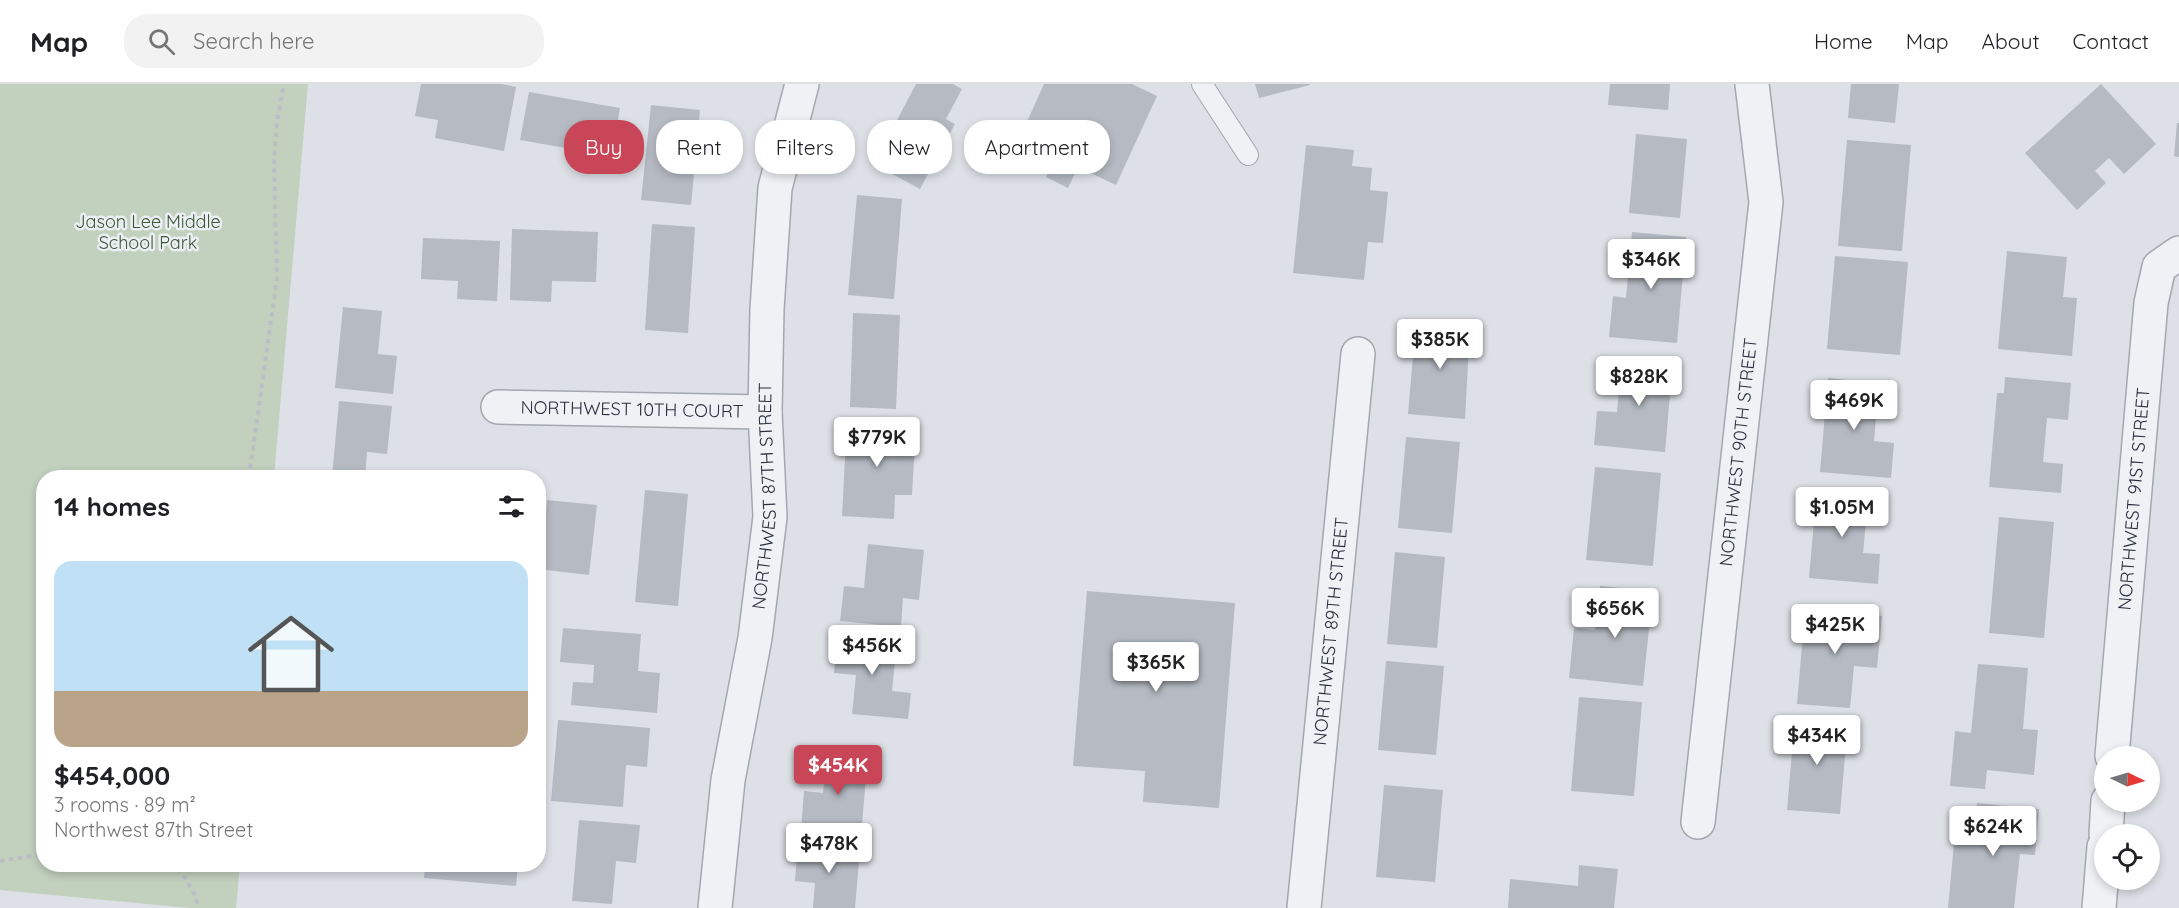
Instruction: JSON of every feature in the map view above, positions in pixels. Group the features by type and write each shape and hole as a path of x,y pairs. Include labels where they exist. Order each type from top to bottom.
{"street":[{"name":"NORTHWEST 87TH STREET","path":"715,908 728,780 755,638 770,518 765,412 767,309 775,188 802,84"},
{"name":"NORTHWEST 90TH STREET","path":"1698,822 1766,202 1752,84"},
{"name":"NORTHWEST 91ST STREET","path":"2113,746 2151,303 2159,267 2179,253"},
{"name":"NORTHWEST 89TH STREET","path":"1304,908 1358,354"},
{"name":"NORTHWEST 10TH COURT","path":"498,407 765,412"},
{"path":"2099,908 2100,890"}],"lane":[{"path":"1202,84 1248,154"}],"path":[{"path":"250,470 277,278 274,164 277,122 284,84"},
{"path":"0,861 36,855"},
{"path":"184,872 196,897 198,908"}],"green space":[{"name":"Jason Lee Middle School Park","path":"0,84 308,84 275,470 36,470 36,872 239,872 236,908 189,908 0,890"}],"building":[{"path":"421,84 502,84 516,87 504,151 435,138 438,120 415,116"},
{"path":"916,84 953,84 962,89 946,119 948,120 897,120"},
{"path":"1044,84 1132,84 1157,96 1116,185 1093,174 1110,174 1110,120 1028,120"},
{"path":"1255,84 1309,84 1310,85 1259,98"},
{"path":"1610,84 1670,84 1668,110 1608,105"},
{"path":"1851,84 1899,84 1895,123 1848,118"},
{"path":"2101,84 2156,144 2124,174 2109,158 2095,171 2106,183 2077,210 2025,153"},
{"path":"529,92 620,108 618,120 564,120 564,148 520,140"},
{"path":"651,105 700,110 699,120 656,120 656,174 694,174 691,205 641,200"},
{"path":"2177,123 2179,123 2179,157 2174,156"},
{"path":"1636,134 1687,139 1680,218 1629,213"},
{"path":"1847,140 1911,145 1902,251 1838,246"},
{"path":"1306,145 1354,150 1352,166 1372,168 1370,190 1388,192 1383,243 1368,242 1364,280 1293,273"},
{"path":"892,174 928,174 920,189"},
{"path":"1047,174 1075,174 1068,188 1046,177"},
{"path":"857,195 902,199 894,299 848,295"},
{"path":"652,224 695,227 688,333 645,330"},
{"path":"512,229 598,232 596,282 552,281 551,302 510,300"},
{"path":"1632,232 1686,237 1677,343 1609,337 1613,296 1626,298"},
{"path":"423,238 500,241 497,301 457,299 458,281 421,279"},
{"path":"2007,251 2067,257 2063,297 2077,298 2072,356 1998,349"},
{"path":"1835,256 1908,262 1900,355 1827,349"},
{"path":"343,307 382,311 378,354 397,356 393,394 335,388"},
{"path":"853,313 900,315 896,409 850,407"},
{"path":"1416,321 1470,326 1465,419 1408,414"},
{"path":"1622,356 1673,360 1665,452 1594,445 1597,411 1617,412"},
{"path":"2005,377 2071,383 2068,420 2047,418 2043,462 2063,464 2061,493 1989,487 1997,393 2004,393"},
{"path":"1828,378 1879,383 1874,441 1894,443 1891,478 1820,472"},
{"path":"339,401 392,406 387,454 367,452 366,470 333,470"},
{"path":"847,421 916,425 912,495 895,495 894,519 842,516"},
{"path":"1406,437 1460,442 1452,533 1398,528"},
{"path":"1595,467 1661,473 1653,566 1586,560"},
{"path":"1817,487 1869,491 1863,553 1880,554 1878,584 1809,578"},
{"path":"645,490 688,494 678,606 635,602"},
{"path":"547,500 597,505 589,575 546,570"},
{"path":"1999,517 2054,522 2044,638 1989,633"},
{"path":"868,544 924,550 919,600 903,598 901,627 840,621 844,586 864,588"},
{"path":"1395,552 1445,557 1437,648 1387,644"},
{"path":"1600,586 1653,591 1643,686 1569,678 1574,628 1595,630"},
{"path":"1087,591 1235,603 1219,808 1143,802 1145,771 1073,766"},
{"path":"1805,610 1882,616 1877,668 1854,666 1850,708 1797,704"},
{"path":"563,628 641,634 638,671 660,673 657,713 571,705 573,682 593,683 594,665 560,662"},
{"path":"837,635 897,640 892,691 911,693 908,719 852,714 856,675 834,673"},
{"path":"1386,661 1444,666 1436,755 1378,750"},
{"path":"1978,664 2028,668 2023,729 2038,730 2034,775 1987,770 1985,789 1950,786 1955,731 1971,733"},
{"path":"1579,697 1642,702 1634,796 1571,791"},
{"path":"1795,717 1848,722 1840,814 1787,810"},
{"path":"558,720 650,728 647,767 626,765 623,807 551,801"},
{"path":"827,751 868,755 861,835 801,830 804,791 823,793"},
{"path":"1384,785 1443,790 1435,882 1376,877"},
{"path":"1977,803 2039,809 2035,855 2020,854 2014,908 1948,908 1954,843 1973,845"},
{"path":"579,820 640,825 636,863 616,861 612,904 572,901"},
{"path":"798,843 860,849 855,908 813,908 815,883 795,881"},
{"path":"1579,865 1618,869 1614,908 1508,908 1510,879 1578,886"},
{"path":"424,872 517,872 516,886 424,878"}]}
